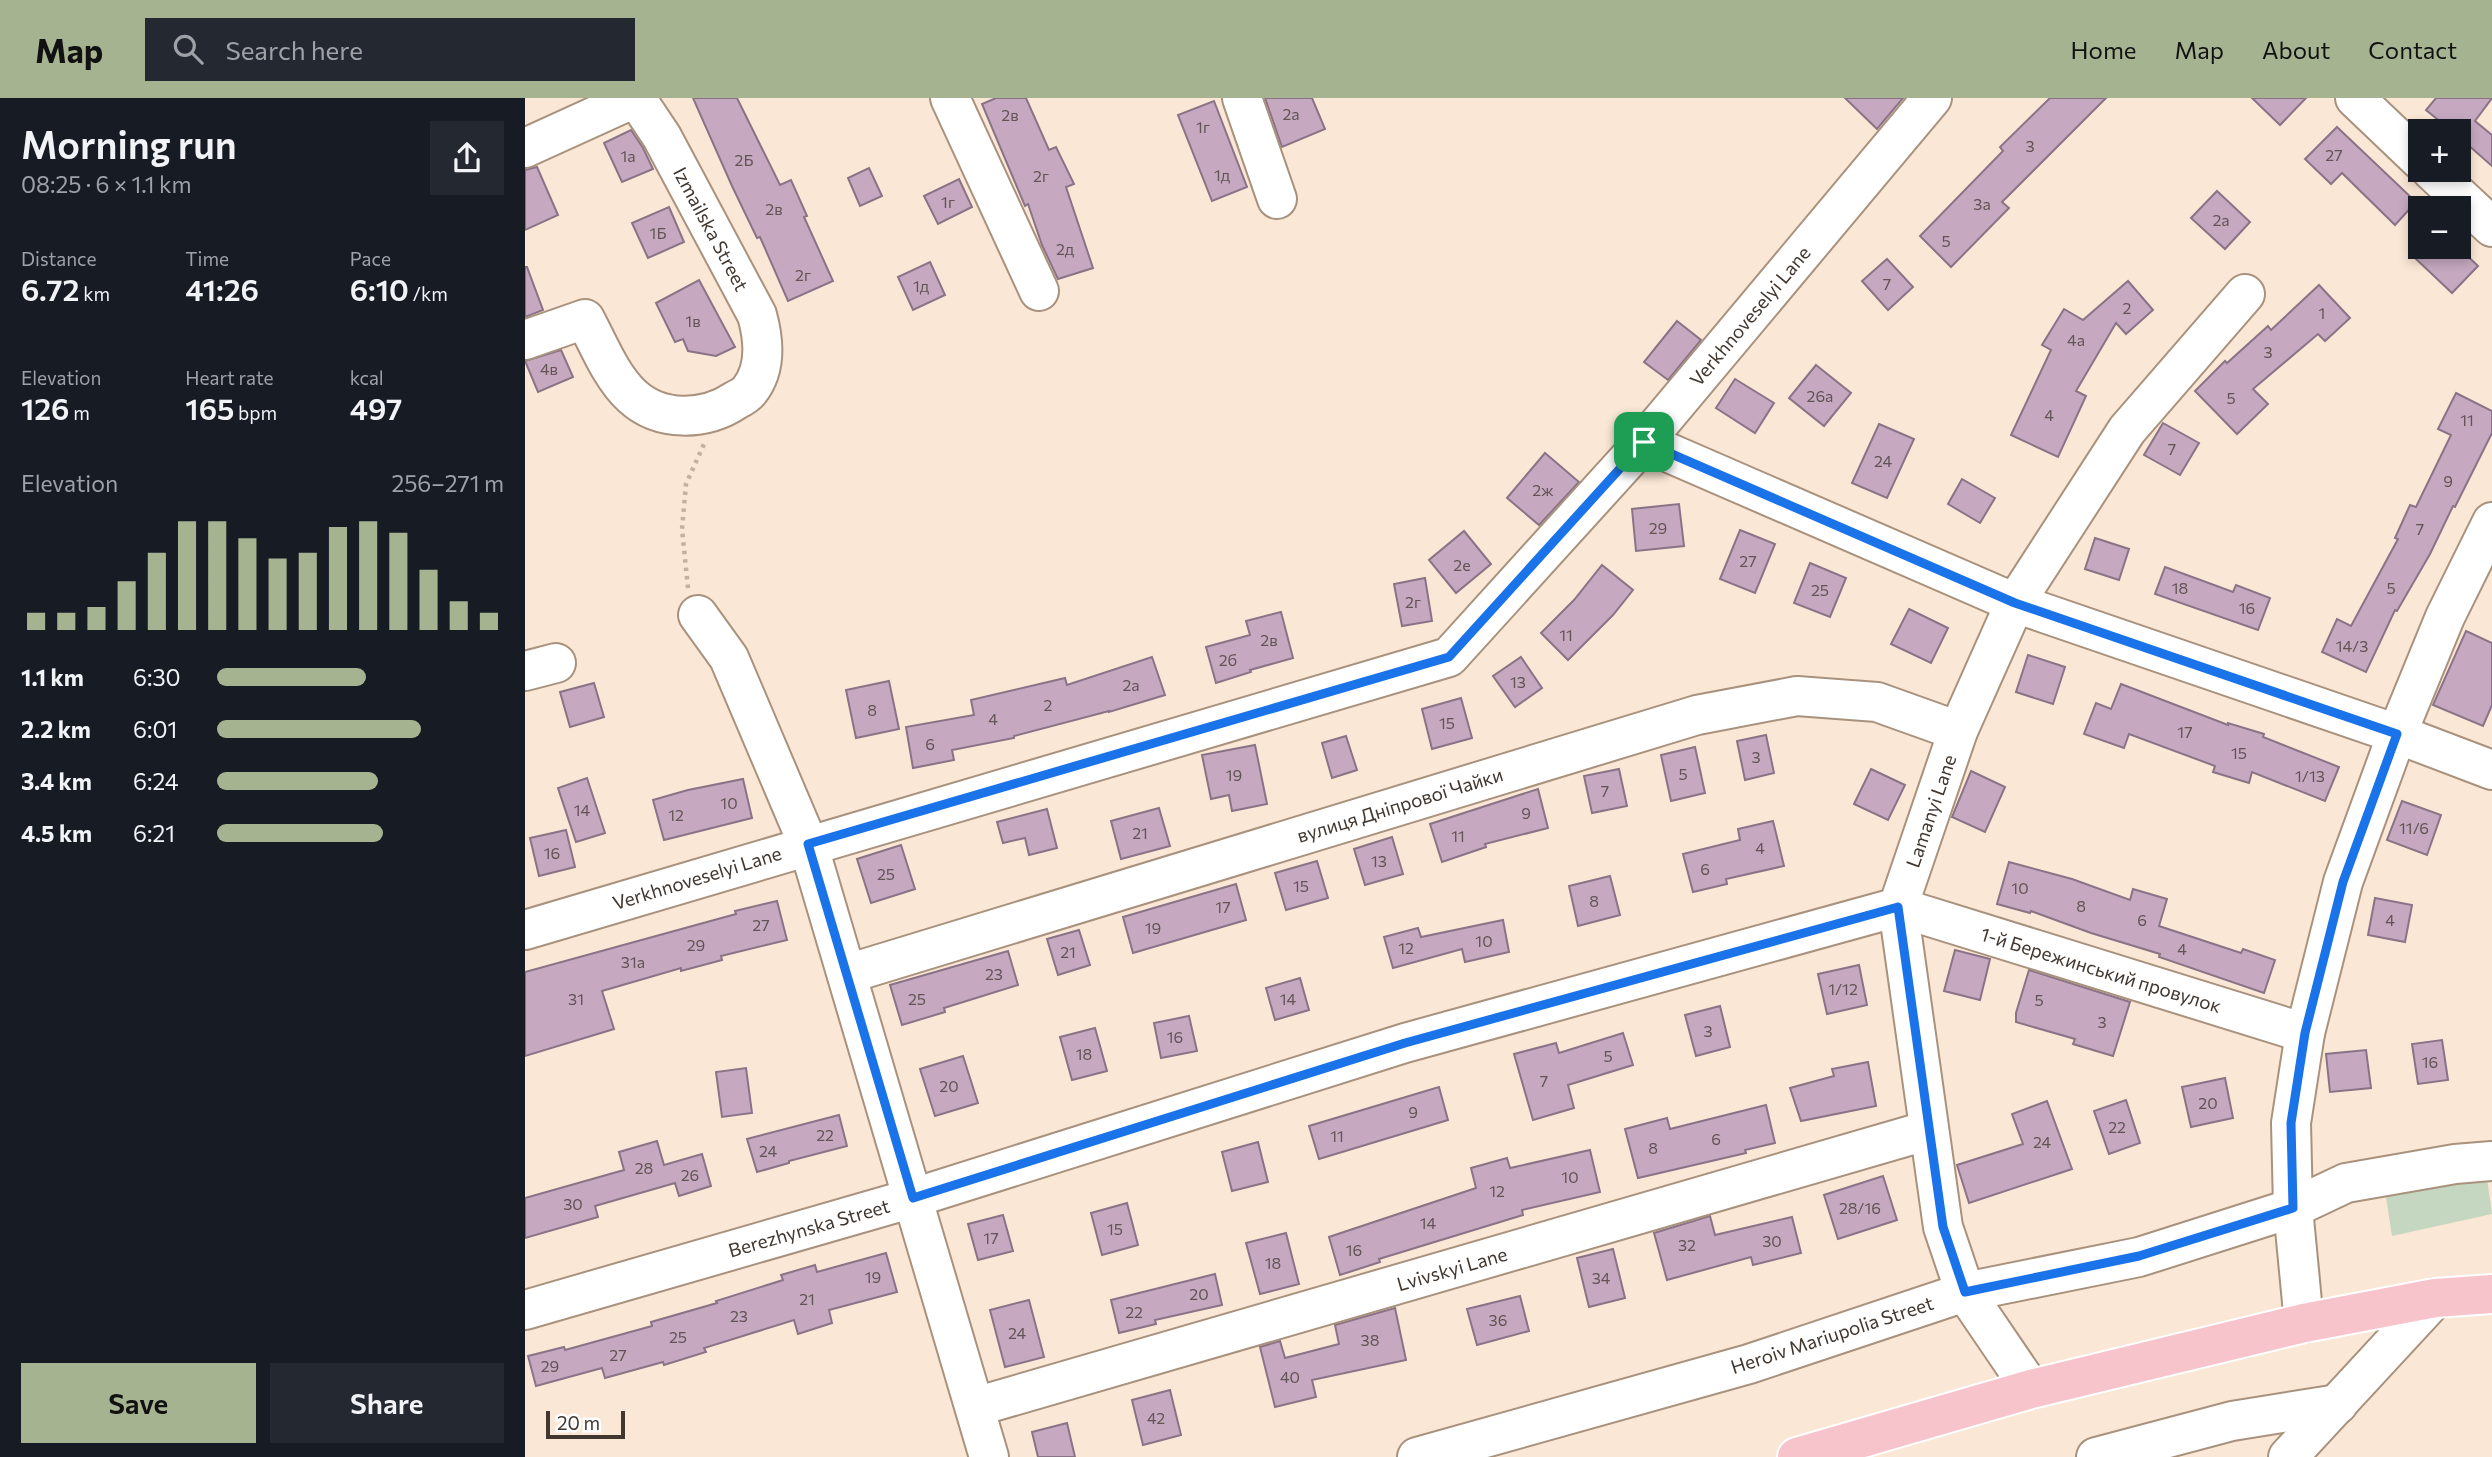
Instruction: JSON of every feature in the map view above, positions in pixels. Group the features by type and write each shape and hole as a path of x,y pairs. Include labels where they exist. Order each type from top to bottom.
{"main road":[{"path":"1797,1457 2031,1389 2304,1323 2435,1298 2492,1294"}],"street":[{"path":"525,148 636,98"},
{"name":"Izmailska Street","path":"636,98 662,137 757,315 764,340 761,368 749,392 726,407"},
{"path":"950,98 1039,291"},
{"path":"1242,98 1277,199"},
{"name":"Verkhnoveselyi Lane","path":"525,930 808,844 1449,657 1644,442 1932,98"},
{"path":"2355,98 2408,149"},
{"path":"2444,182 2492,227"},
{"name":"Lamanyi Lane","path":"2031,1389 1965,1292 1943,1227 1898,907 1958,731 2015,603 2127,430 2245,294"},
{"path":"525,340 585,319 617,376 632,396 652,410 677,416 701,414 726,407"},
{"path":"1644,442 2015,603 2397,734 2492,770"},
{"path":"2304,1323 2293,1208 2291,1123 2305,1033 2343,882 2397,734 2445,617 2492,523"},
{"path":"698,615 729,658 808,844 989,1457"},
{"name":"вулиця Дніпрової Чайки","path":"846,974 1697,715 1797,696 1877,702 1958,731"},
{"name":"1-й Бережинський провулок","path":"1898,907 2305,1033"},
{"name":"Berezhynska Street","path":"525,1310 913,1198 1405,1043 1898,907"},
{"name":"Lvivskyi Lane","path":"975,1407 1929,1130"},
{"name":"Heroiv Mariupolia Street","path":"1417,1457 1749,1364 1965,1292 2139,1256 2293,1208 2347,1183 2455,1164 2492,1161"},
{"path":"2288,1457 2435,1298"},
{"path":"2096,1457 2232,1421 2337,1404"}],"path":[{"path":"698,615 685,582 682,530 686,484 701,450 726,407"}],"green space":[{"path":"2486,1171 2492,1214 2392,1236 2385,1191"}],"building":[{"path":"693,98 737,98 780,185 791,180 807,216 804,217 833,281 788,301"},
{"path":"996,98 1026,98 1049,150 1056,147 1074,184 1066,187 1093,268 1058,279 1042,245 1028,204 1025,206 982,104"},
{"path":"1265,98 1312,98 1325,129 1282,147"},
{"path":"1845,98 1903,98 1877,129"},
{"path":"2050,98 2106,98 2002,202 2009,208 1951,267 1920,236 2003,151 2000,147"},
{"path":"2252,98 2306,98 2280,125"},
{"path":"2436,98 2492,98 2475,121 2492,135 2492,166 2471,148 2471,119 2437,119 2426,110"},
{"path":"1214,101 1247,187 1212,201 1178,115"},
{"path":"2337,127 2410,196 2408,211 2395,225 2342,173 2331,184 2305,159"},
{"path":"631,130 653,169 622,182 604,143"},
{"path":"537,167 558,215 525,230 525,170"},
{"path":"869,168 882,196 860,206 848,178"},
{"path":"959,179 972,207 938,224 924,196"},
{"path":"2217,191 2250,222 2225,249 2191,218"},
{"path":"669,207 684,242 648,258 632,223"},
{"path":"1887,259 1913,287 1888,310 1862,281"},
{"path":"2416,259 2471,259 2478,266 2452,293"},
{"path":"930,262 945,295 913,310 898,277"},
{"path":"525,267 543,310 525,317"},
{"path":"699,280 735,347 716,356 688,351 683,339 675,342 656,303"},
{"path":"2128,281 2153,310 2126,334 2116,323 2076,391 2086,396 2058,457 2011,435 2051,350 2042,345 2064,309 2083,320"},
{"path":"2319,285 2350,318 2325,341 2318,334 2253,389 2268,404 2237,434 2195,391 2225,361 2227,363 2268,326 2271,330"},
{"path":"1677,321 1701,340 1668,380 1644,362"},
{"path":"561,350 573,377 538,392 525,361"},
{"path":"1816,365 1851,393 1824,426 1789,398"},
{"path":"1735,379 1774,403 1755,433 1716,408"},
{"path":"2456,393 2492,411 2492,433 2430,554 2397,611 2395,610 2366,672 2322,652 2337,619 2351,626 2398,539 2395,538 2410,505 2416,507 2451,435 2438,429"},
{"path":"2163,423 2199,443 2180,475 2144,455"},
{"path":"1879,424 1914,439 1887,498 1852,483"},
{"path":"1545,453 1579,482 1539,525 1507,498"},
{"path":"1962,479 1995,498 1980,523 1948,504"},
{"path":"1679,504 1684,546 1636,551 1632,509"},
{"path":"1740,530 1775,544 1755,593 1720,579"},
{"path":"1464,531 1491,564 1456,593 1429,560"},
{"path":"2095,538 2129,549 2119,580 2085,569"},
{"path":"1810,563 1846,578 1830,617 1794,603"},
{"path":"1602,565 1633,590 1613,615 1568,660 1541,633 1574,600"},
{"path":"2165,567 2233,592 2236,585 2270,598 2258,630 2155,594"},
{"path":"1425,578 1432,621 1402,626 1394,584"},
{"path":"1909,609 1948,628 1931,663 1891,644"},
{"path":"1281,612 1293,658 1216,683 1206,647 1250,635 1246,621"},
{"path":"2466,631 2492,643 2492,705 2483,726 2433,705"},
{"path":"2028,655 2065,667 2053,704 2016,692"},
{"path":"1152,657 1165,695 1014,738 952,750 954,760 913,768 906,727 974,715 971,700 1065,678 1067,685"},
{"path":"1521,657 1542,688 1515,707 1493,676"},
{"path":"889,681 899,729 856,738 846,690"},
{"path":"594,683 604,717 570,727 560,692"},
{"path":"2121,684 2228,725 2264,734 2263,737 2339,767 2325,801 2252,772 2249,783 2213,772 2215,766 2129,734 2124,748 2084,734 2096,703 2111,709"},
{"path":"1461,698 1472,738 1432,749 1422,709"},
{"path":"1766,735 1774,773 1745,780 1737,741"},
{"path":"1346,736 1357,770 1332,778 1322,743"},
{"path":"1255,745 1267,804 1232,811 1229,795 1211,799 1202,755"},
{"path":"1695,747 1705,793 1671,801 1661,755"},
{"path":"1619,769 1627,806 1592,813 1584,776"},
{"path":"1871,769 1905,785 1888,820 1854,804"},
{"path":"1971,771 2005,787 1985,832 1952,817"},
{"path":"587,778 605,833 576,842 558,788"},
{"path":"743,779 752,818 664,840 653,800"},
{"path":"1538,789 1548,828 1485,844 1486,847 1442,862 1430,824"},
{"path":"2402,801 2441,815 2427,855 2387,840"},
{"path":"1159,808 1170,846 1121,859 1111,821"},
{"path":"1047,809 1057,848 1029,855 1025,838 1003,843 997,822"},
{"path":"1773,821 1784,866 1726,879 1727,884 1693,892 1683,854 1740,840 1738,829"},
{"path":"566,830 575,867 539,876 530,838"},
{"path":"1392,837 1403,874 1365,885 1354,849"},
{"path":"901,845 915,889 871,903 857,859"},
{"path":"1317,861 1328,898 1286,910 1275,873"},
{"path":"2009,862 2072,879 2130,900 2133,889 2167,899 2159,926 2241,953 2243,949 2275,960 2264,993 2159,957 2160,954 2031,911 2030,913 1997,904"},
{"path":"1610,876 1620,915 1578,926 1569,886"},
{"path":"1236,884 1246,920 1133,953 1123,917"},
{"path":"2375,898 2412,905 2405,942 2368,935"},
{"path":"777,901 787,940 721,956 722,960 681,971 681,968 602,991 614,1029 525,1056 525,972"},
{"path":"1503,920 1509,952 1465,962 1462,949 1393,968 1384,937 1418,928 1421,937"},
{"path":"1079,930 1090,965 1058,975 1047,939"},
{"path":"1955,950 1990,959 1980,1000 1944,991"},
{"path":"1008,951 1018,985 944,1008 945,1012 902,1025 890,985"},
{"path":"1859,965 1867,1005 1827,1014 1818,974"},
{"path":"2029,970 2130,1002 2113,1056 2073,1044 2075,1039 2016,1022 2016,1013"},
{"path":"1300,978 1309,1010 1275,1020 1266,988"},
{"path":"1720,1006 1730,1047 1696,1056 1685,1015"},
{"path":"1189,1016 1197,1051 1161,1058 1154,1023"},
{"path":"1095,1028 1107,1071 1072,1080 1060,1037"},
{"path":"1623,1033 1633,1065 1568,1085 1574,1108 1533,1120 1514,1054 1556,1043 1559,1053"},
{"path":"2442,1040 2448,1080 2418,1084 2412,1044"},
{"path":"2366,1050 2371,1088 2330,1092 2326,1054"},
{"path":"963,1056 978,1103 935,1116 920,1069"},
{"path":"1868,1062 1876,1106 1801,1121 1790,1088 1834,1076 1832,1069"},
{"path":"746,1068 752,1113 722,1117 716,1072"},
{"path":"2225,1078 2233,1118 2191,1127 2182,1087"},
{"path":"1439,1087 1448,1120 1319,1159 1309,1126"},
{"path":"2126,1100 2140,1143 2109,1154 2094,1111"},
{"path":"2047,1101 2072,1169 1969,1203 1957,1165 2023,1144 2012,1114"},
{"path":"1766,1105 1775,1143 1745,1150 1746,1153 1638,1178 1625,1129 1667,1118 1670,1129"},
{"path":"839,1115 847,1146 757,1172 747,1139"},
{"path":"657,1141 664,1165 702,1154 711,1186 679,1196 675,1183 595,1206 598,1217 525,1238 525,1198 624,1170 619,1152"},
{"path":"1258,1142 1268,1182 1232,1191 1222,1152"},
{"path":"1590,1150 1600,1192 1522,1210 1523,1215 1379,1259 1380,1262 1340,1275 1329,1237 1476,1188 1471,1168 1507,1158 1510,1168"},
{"path":"1883,1176 1897,1220 1838,1239 1824,1195"},
{"path":"1127,1203 1138,1245 1102,1255 1091,1213"},
{"path":"1003,1215 1013,1251 978,1260 968,1224"},
{"path":"1710,1216 1715,1235 1792,1217 1801,1253 1753,1265 1751,1257 1667,1280 1654,1233"},
{"path":"1286,1233 1299,1284 1260,1294 1246,1243"},
{"path":"1613,1249 1625,1298 1589,1307 1577,1258"},
{"path":"886,1253 897,1292 829,1310 832,1323 798,1334 794,1320 704,1348 706,1352 664,1365 663,1362 605,1378 602,1368 536,1386 528,1356 564,1347 565,1350 652,1326 651,1322 717,1303 716,1301 783,1280 781,1275 815,1265 817,1272"},
{"path":"1215,1274 1222,1305 1155,1320 1156,1324 1119,1333 1111,1300"},
{"path":"1520,1296 1529,1331 1477,1345 1467,1309"},
{"path":"1029,1300 1044,1357 1005,1367 990,1310"},
{"path":"1395,1308 1406,1360 1312,1380 1316,1397 1275,1407 1260,1347 1280,1341 1285,1358 1339,1344 1335,1325"},
{"path":"1170,1390 1181,1435 1143,1445 1132,1400"},
{"path":"1067,1423 1075,1457 1038,1457 1032,1432"}],"route":[{"path":"1644,442 2015,603 2397,734 2343,882 2305,1033 2291,1123 2293,1208 2139,1256 1965,1292 1943,1227 1898,907 1405,1043 913,1198 808,844 1449,657 1644,442"}]}
